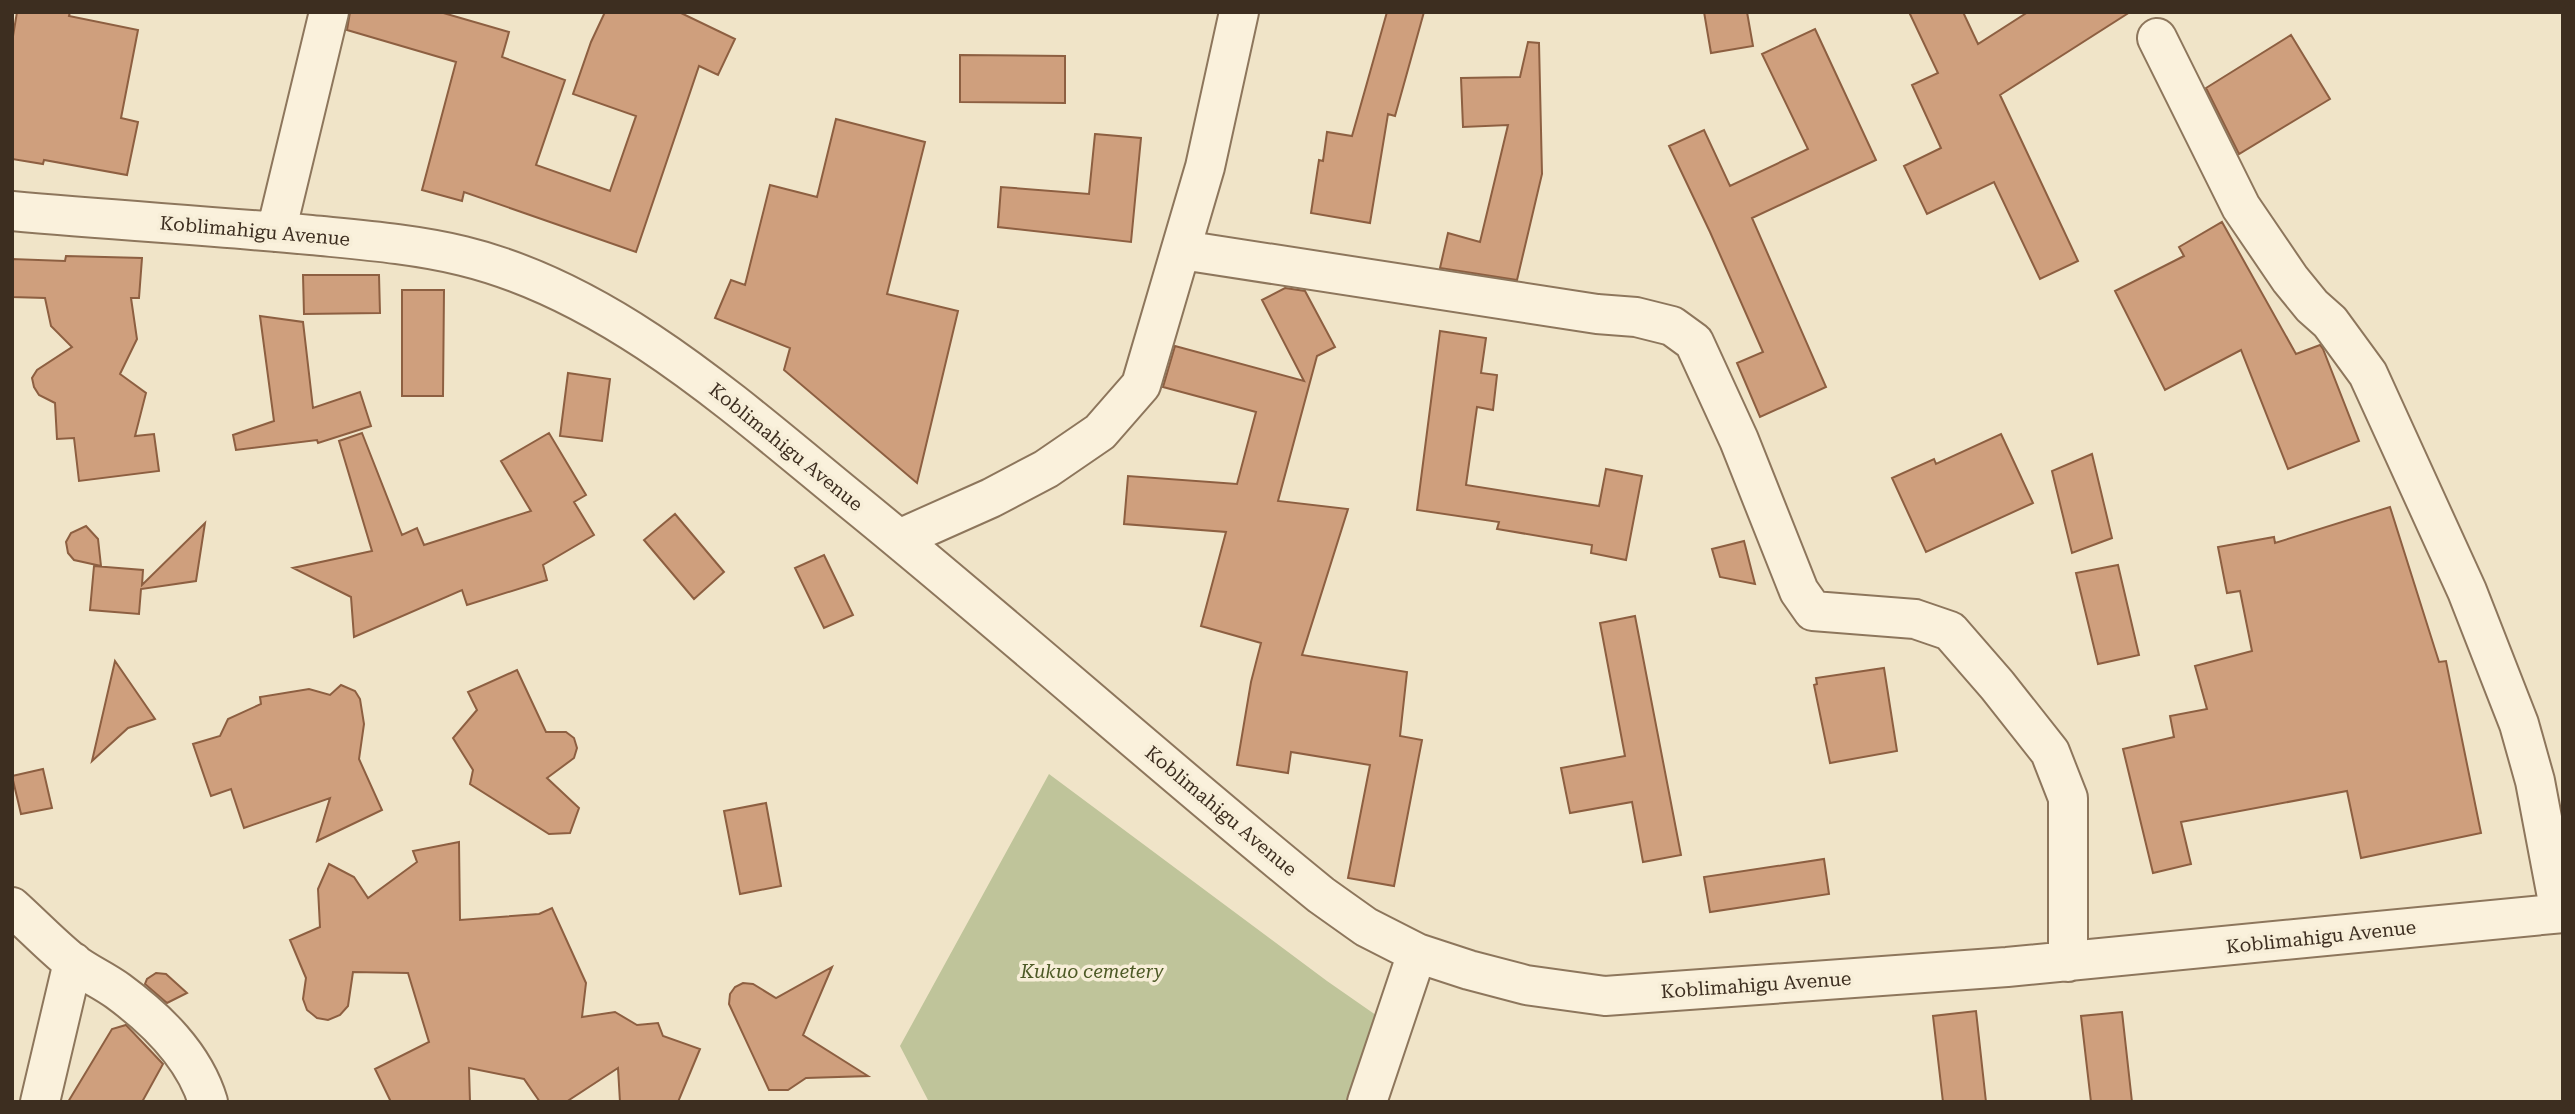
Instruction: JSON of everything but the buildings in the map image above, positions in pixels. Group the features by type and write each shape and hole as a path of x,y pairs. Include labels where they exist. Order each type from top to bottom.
{"street":[{"path":"276,232 329,12"},
{"path":"899,539 991,498 1046,469 1100,432 1141,385 1205,167 1239,12"},
{"path":"2157,37 2241,207 2290,279 2312,306 2330,321 2368,374 2467,591 2519,724 2535,781 2561,913"},
{"name":"Koblimahigu Avenue","path":"12,211 382,242 463,256 523,275 581,303 664,351 723,396 899,539 1321,895 1366,927 1418,953 1469,970 1526,985 1605,996 2068,962 2561,913"},
{"path":"1182,250 1597,314 1636,317 1672,326 1694,342 1739,440 1798,591 1813,611 1915,619 1950,632 2050,752 2068,798 2068,962"},
{"path":"12,907 73,962 117,990 158,1023 180,1049 204,1087 208,1102"},
{"path":"1367,1102 1418,953"},
{"path":"40,1102 73,962"}],"green space":[{"name":"Kukuo cemetery","path":"1049,774 1383,1020 1357,1102 929,1102 900,1046"}]}
